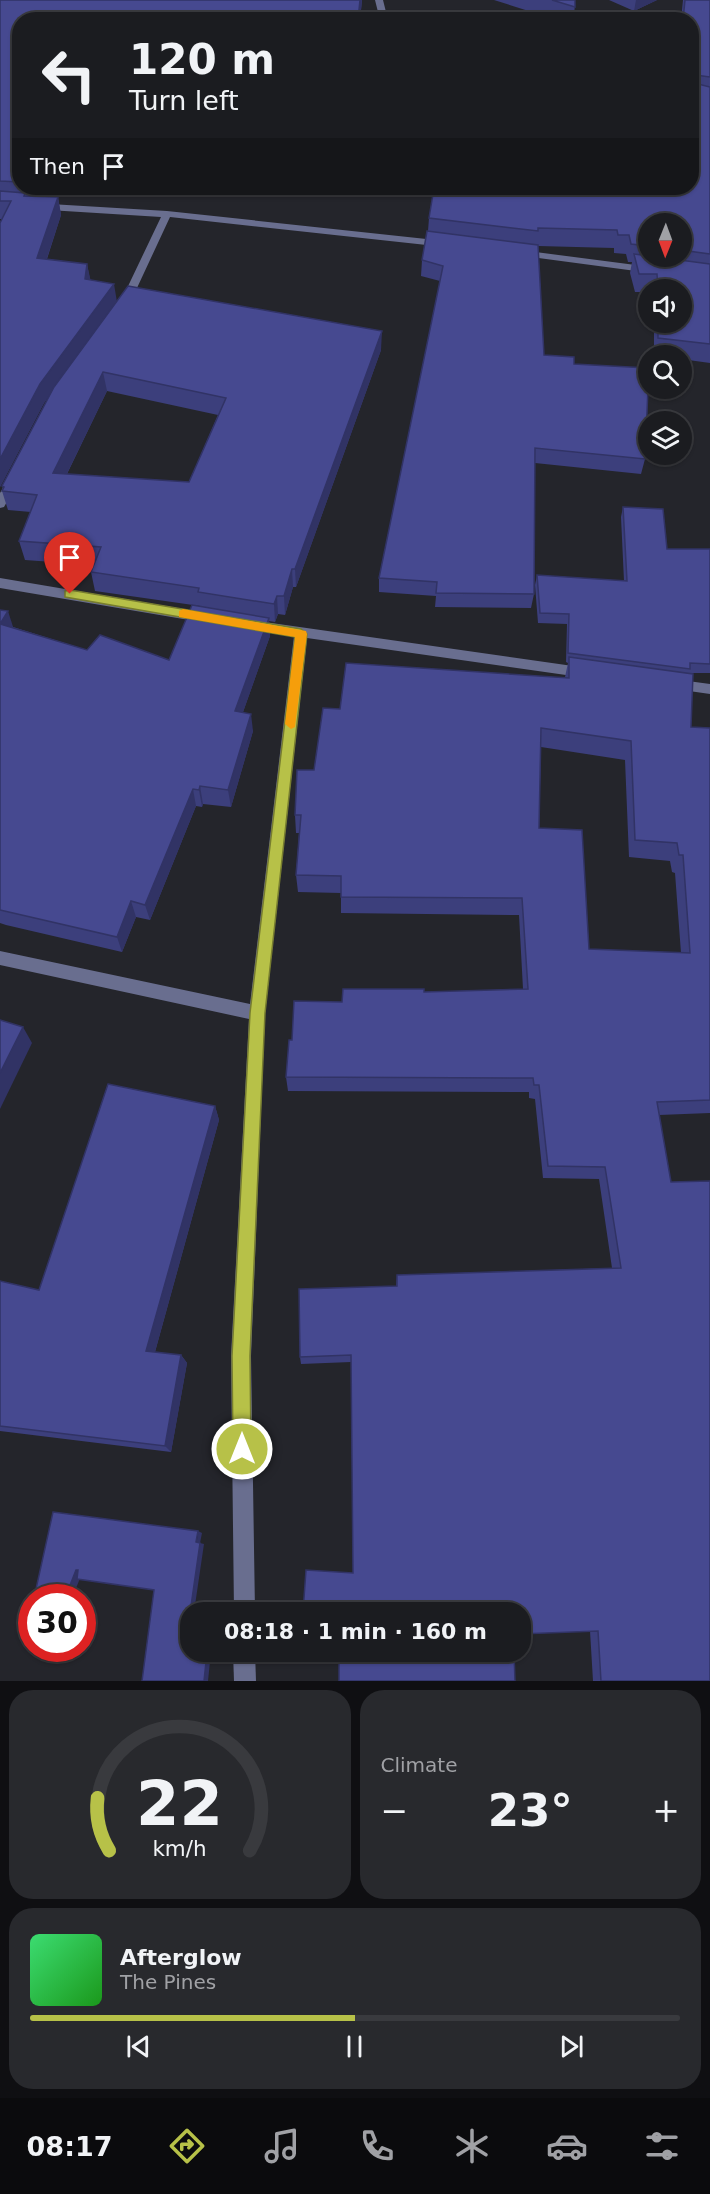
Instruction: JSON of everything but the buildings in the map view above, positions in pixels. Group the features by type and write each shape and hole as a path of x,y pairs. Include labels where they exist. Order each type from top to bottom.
{"street":[{"path":"0,204 166,214 461,245"},
{"path":"121,308 128,298 166,214"},
{"path":"508,251 663,272"},
{"path":"0,504 16,474"},
{"path":"0,583 301,634 605,675"},
{"path":"244,1602 241,1356 257,1013 301,634"},
{"path":"663,683 710,689"},
{"path":"0,958 257,1013"},
{"path":"244,1662 245,1681"}],"slow traffic":[{"path":"183,614 301,634 291,724"}],"route":[{"path":"70,594 301,634 257,1013 241,1356 242,1449"}]}
